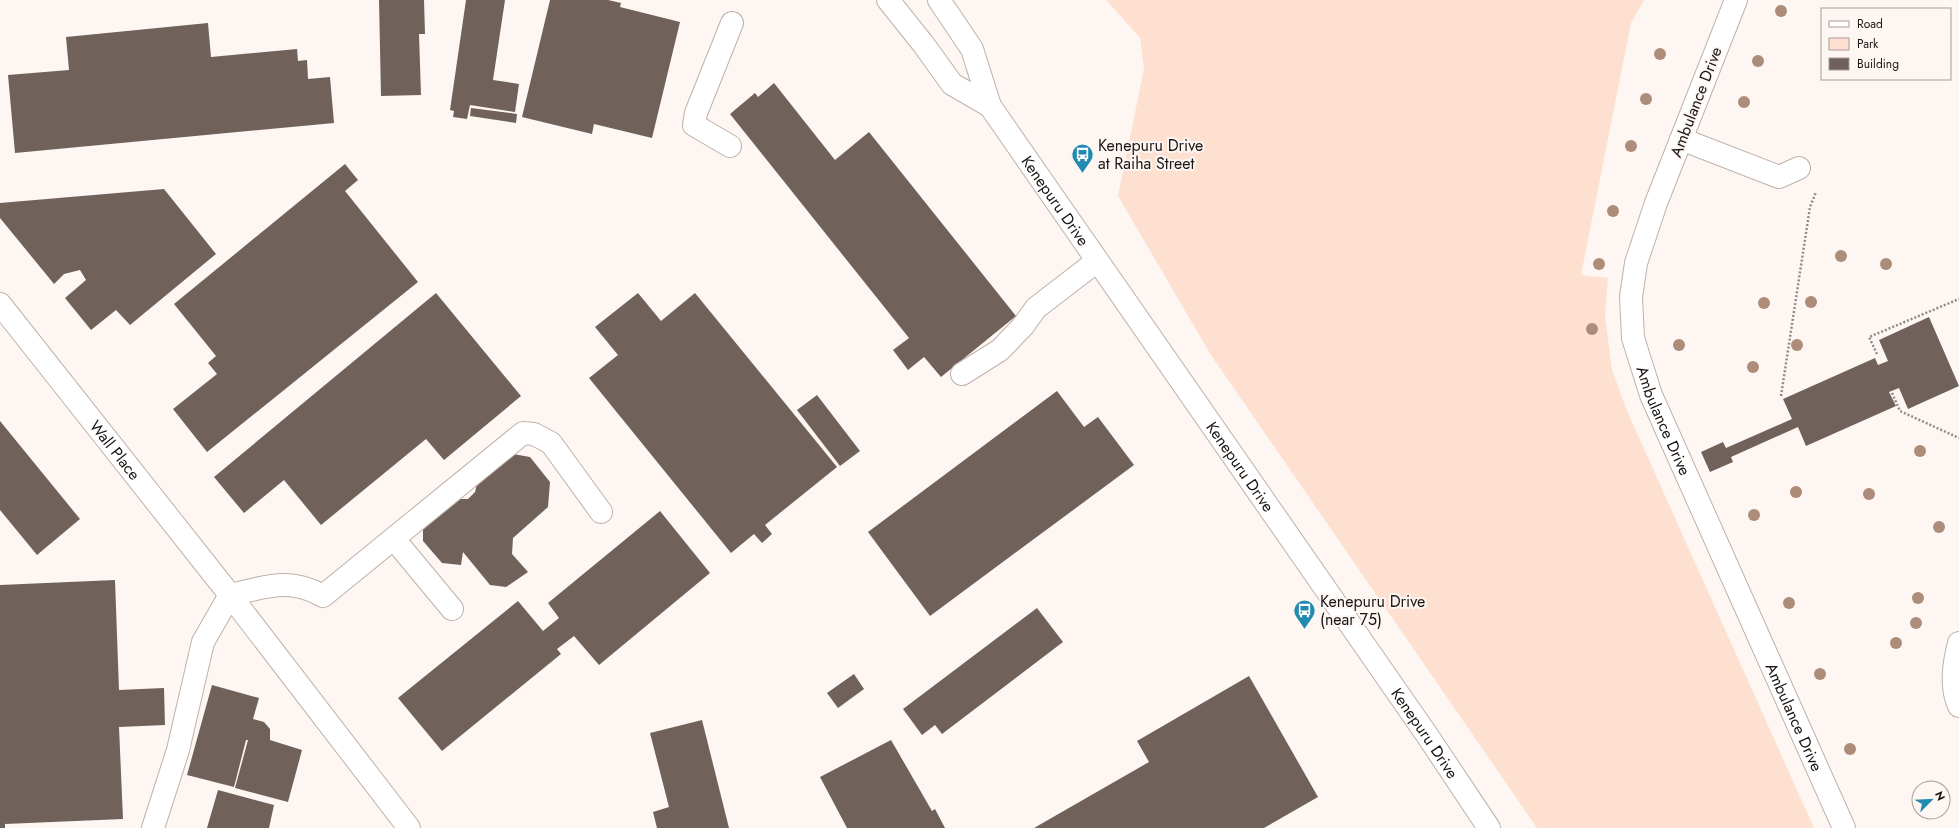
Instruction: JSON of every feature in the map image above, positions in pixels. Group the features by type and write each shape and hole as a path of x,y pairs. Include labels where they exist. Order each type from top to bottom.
{"street":[{"name":"Kenepuru Drive","path":"888,0 924,45 952,84 990,106"},
{"name":"Kenepuru Drive","path":"939,0 972,49 990,106 1427,735 1489,828"},
{"name":"Ambulance Drive","path":"1736,0 1656,203 1636,263 1631,297 1633,338 1651,395 1844,828"},
{"path":"730,146 694,126 696,113 732,23"},
{"path":"1681,140 1779,177 1799,168"},
{"path":"962,374 1000,350 1023,326 1036,308 1097,261"},
{"name":"Wall Place","path":"0,304 230,595 409,828"},
{"path":"153,828 178,750 203,642 230,595 280,584 308,587 323,596 523,433 534,434 551,444 602,512"},
{"path":"394,539 452,609"},
{"path":"1958,700 1953,664 1959,643"}],"path":[{"path":"1781,396 1810,208 1818,185"},
{"path":"1877,354 1869,337 1959,299"},
{"path":"1892,393 1900,411 1959,438"}],"green space":[{"path":"1106,0 1644,0 1631,23 1581,275 1608,278 1605,316 1612,370 1627,411 1814,828 1537,828 1211,355 1118,196 1144,69 1140,38"}],"building":[{"path":"379,0 424,0 425,34 419,34 421,95 381,96"},
{"path":"466,0 505,0 493,80 519,84 515,112 470,105 467,119 453,117 454,111 450,110"},
{"path":"550,0 608,0 621,3 620,7 680,22 652,138 594,124 592,134 522,117"},
{"path":"208,23 211,57 297,49 298,61 307,60 308,79 330,77 334,123 15,153 8,75 69,70 66,37"},
{"path":"774,83 835,160 869,132 1016,316 941,377 924,357 908,370 893,350 909,338 730,114 755,93 758,97"},
{"path":"471,108 517,114 516,123 470,116"},
{"path":"345,164 358,180 345,191 418,282 207,452 173,409 217,374 208,363 216,356 174,304"},
{"path":"164,189 216,254 130,325 116,310 91,330 65,298 86,280 80,270 64,274 54,284 0,218 0,203"},
{"path":"436,293 521,396 444,460 426,439 321,525 284,480 244,513 214,477"},
{"path":"638,293 661,321 695,293 837,467 765,525 772,534 762,543 754,534 731,553 589,378 618,355 595,327"},
{"path":"1929,317 1959,386 1908,409 1899,388 1889,392 1896,406 1806,446 1798,427 1731,457 1733,462 1710,472 1701,452 1723,442 1726,448 1792,419 1783,399 1875,358 1878,365 1888,361 1879,340"},
{"path":"1057,391 1084,427 1098,417 1134,465 930,616 868,532"},
{"path":"817,395 860,451 840,466 797,410"},
{"path":"0,421 80,519 37,555 0,510"},
{"path":"513,454 530,457 550,482 548,507 513,538 512,554 528,572 506,587 490,585 463,552 461,565 442,563 423,541 423,527 458,499 468,499 475,492 477,484"},
{"path":"660,511 710,573 599,665 574,636 557,649 561,654 442,751 398,698 518,601 543,631 559,618 548,603"},
{"path":"115,580 119,690 164,688 165,725 119,727 123,819 5,824 5,828 0,828 0,585"},
{"path":"1037,608 1063,642 942,734 935,725 922,735 903,709"},
{"path":"854,674 864,689 838,708 827,693"},
{"path":"1249,676 1318,797 1264,828 1034,828 1149,762 1137,741"},
{"path":"212,685 259,698 253,719 264,722 270,729 270,740 302,750 288,802 235,788 248,740 246,740 234,787 187,775"},
{"path":"702,720 729,828 657,828 653,812 669,807 650,733"},
{"path":"891,740 932,811 935,809 945,828 847,828 820,777"},
{"path":"218,790 274,805 269,828 207,828"}],"place":[{"name":"Kenepuru Drive at Raiha Street","path":"1082,174"},
{"name":"Kenepuru Drive (near 75)","path":"1305,630"}]}
